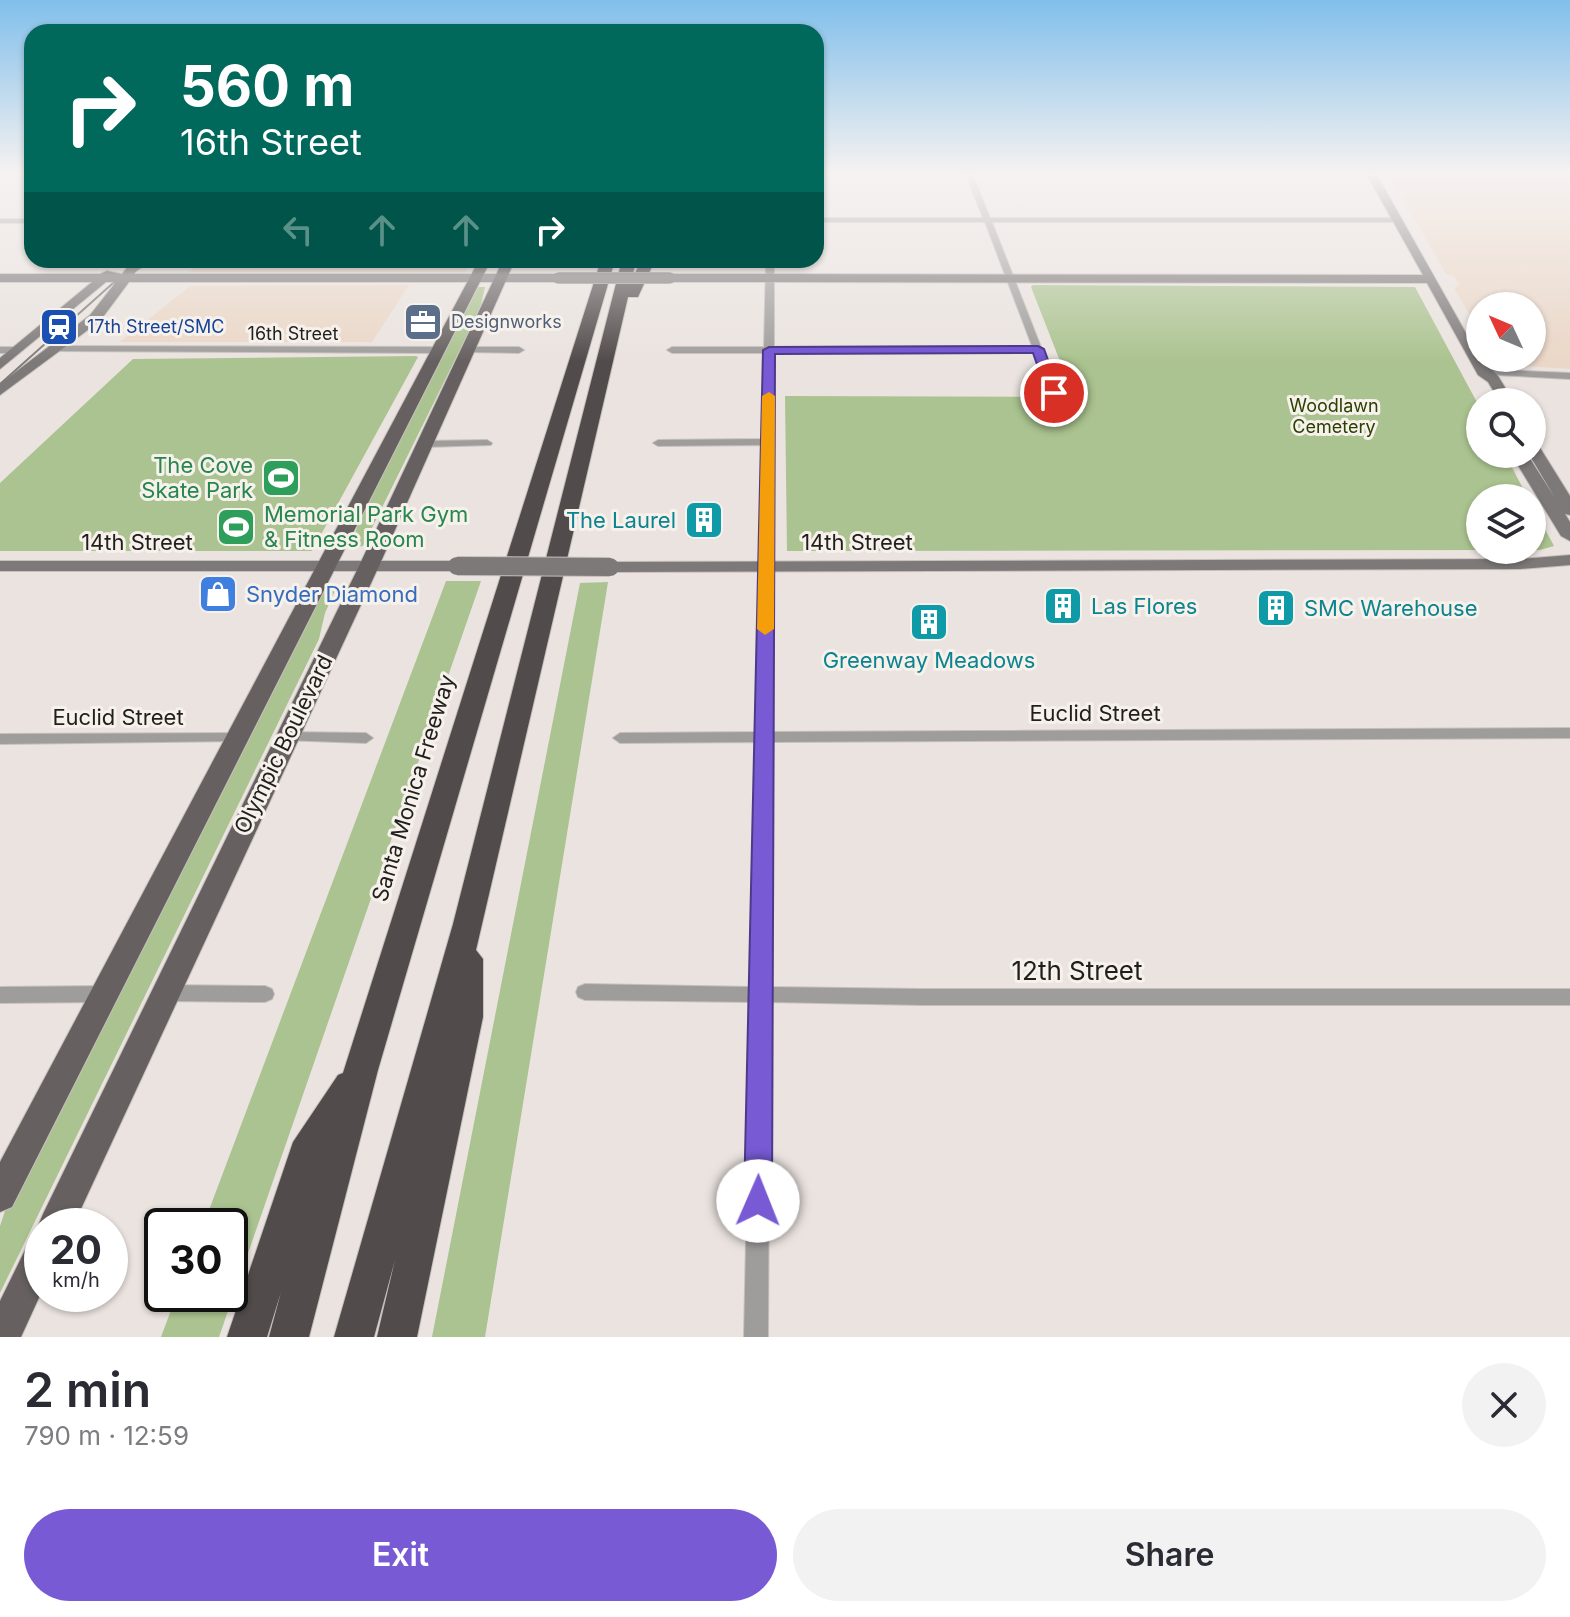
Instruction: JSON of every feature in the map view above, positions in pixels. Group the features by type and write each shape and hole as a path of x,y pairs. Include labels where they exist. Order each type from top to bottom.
{"highway":[{"path":"580,345 582,300 588,268"},
{"name":"Santa Monica Freeway","path":"289,1337 361,1070 605,268"},
{"path":"354,1337 468,924 627,268"},
{"path":"606,358 619,342 628,306 645,268"},
{"path":"397,1337 467,1017 468,924"},
{"path":"247,1337 311,1142 361,1070"}],"main road":[{"name":"Olympic Boulevard","path":"0,1196 481,268"},
{"name":"Olympic Boulevard","path":"63,1208 369,566 505,268"},
{"path":"2,1337 24,1290"}],"street":[{"path":"994,237 1054,393"},
{"path":"1407,237 1466,342"},
{"path":"0,365 115,268"},
{"path":"0,391 95,318 134,268"},
{"path":"756,1337 770,268"},
{"path":"0,278 1430,279"},
{"name":"16th Street","path":"53,349 437,350"},
{"path":"672,350 1038,349"},
{"path":"0,350 17,350"},
{"path":"468,350 519,350"},
{"path":"1483,372 1498,388"},
{"path":"1483,388 1478,377 1483,372 1570,376"},
{"path":"658,443 768,442"},
{"path":"426,444 487,443"},
{"path":"1538,468 1570,536"},
{"path":"1542,468 1570,510"},
{"name":"14th Street","path":"0,566 766,567 1520,564 1570,560"},
{"name":"Euclid Street","path":"620,738 1570,733"},
{"path":"286,737 366,738"},
{"name":"Euclid Street","path":"0,739 237,738"},
{"name":"12th Street","path":"585,992 1570,997"},
{"path":"165,993 265,994"},
{"path":"0,995 104,994"}],"shaded area":[{"path":"1425,237 1570,237 1570,369 1546,367 1546,292 1466,292 1466,308 1454,288 1460,285 1454,276 1446,274"},
{"path":"194,268 468,268 466,272 189,272"},
{"path":"409,285 372,342 120,342 190,286"}],"green space":[{"path":"477,287 485,287 480,309 363,546 351,548 362,509"},
{"name":"Woodlawn Cemetery","path":"1031,287 1415,287 1469,388 1466,388 1466,468 1512,468 1521,484 1466,484 1466,550 787,551 785,396 1074,397"},
{"path":"416,356 312,551 0,551 0,483 133,359"},
{"name":"Woodlawn Cemetery","path":"1546,531 1554,546 1546,548"},
{"path":"446,581 481,581 248,1253 248,1208 210,1208"},
{"path":"608,582 485,1337 432,1337 580,583"},
{"path":"326,586 337,586 325,613 319,639 41,1208 24,1208 24,1244 0,1293 0,1226 9,1199"},
{"path":"170,1312 228,1312 219,1337 161,1337"}],"tram line":[{"path":"0,384 112,284 140,268"}],"slow traffic":[{"path":"765,629 769,396"}],"place":[{"name":"Designworks","path":"423,322"},
{"name":"17th Street/SMC","path":"59,327"},
{"name":"The Cove Skate Park","path":"281,478"},
{"name":"The Laurel","path":"704,520"},
{"name":"Memorial Park Gym & Fitness Room","path":"236,527"},
{"name":"Snyder Diamond","path":"218,594"},
{"name":"Las Flores","path":"1063,606"},
{"name":"SMC Warehouse","path":"1276,608"},
{"name":"Greenway Meadows","path":"929,622"}],"route":[{"path":"758,1201 769,350 1038,349 1054,393"}]}
